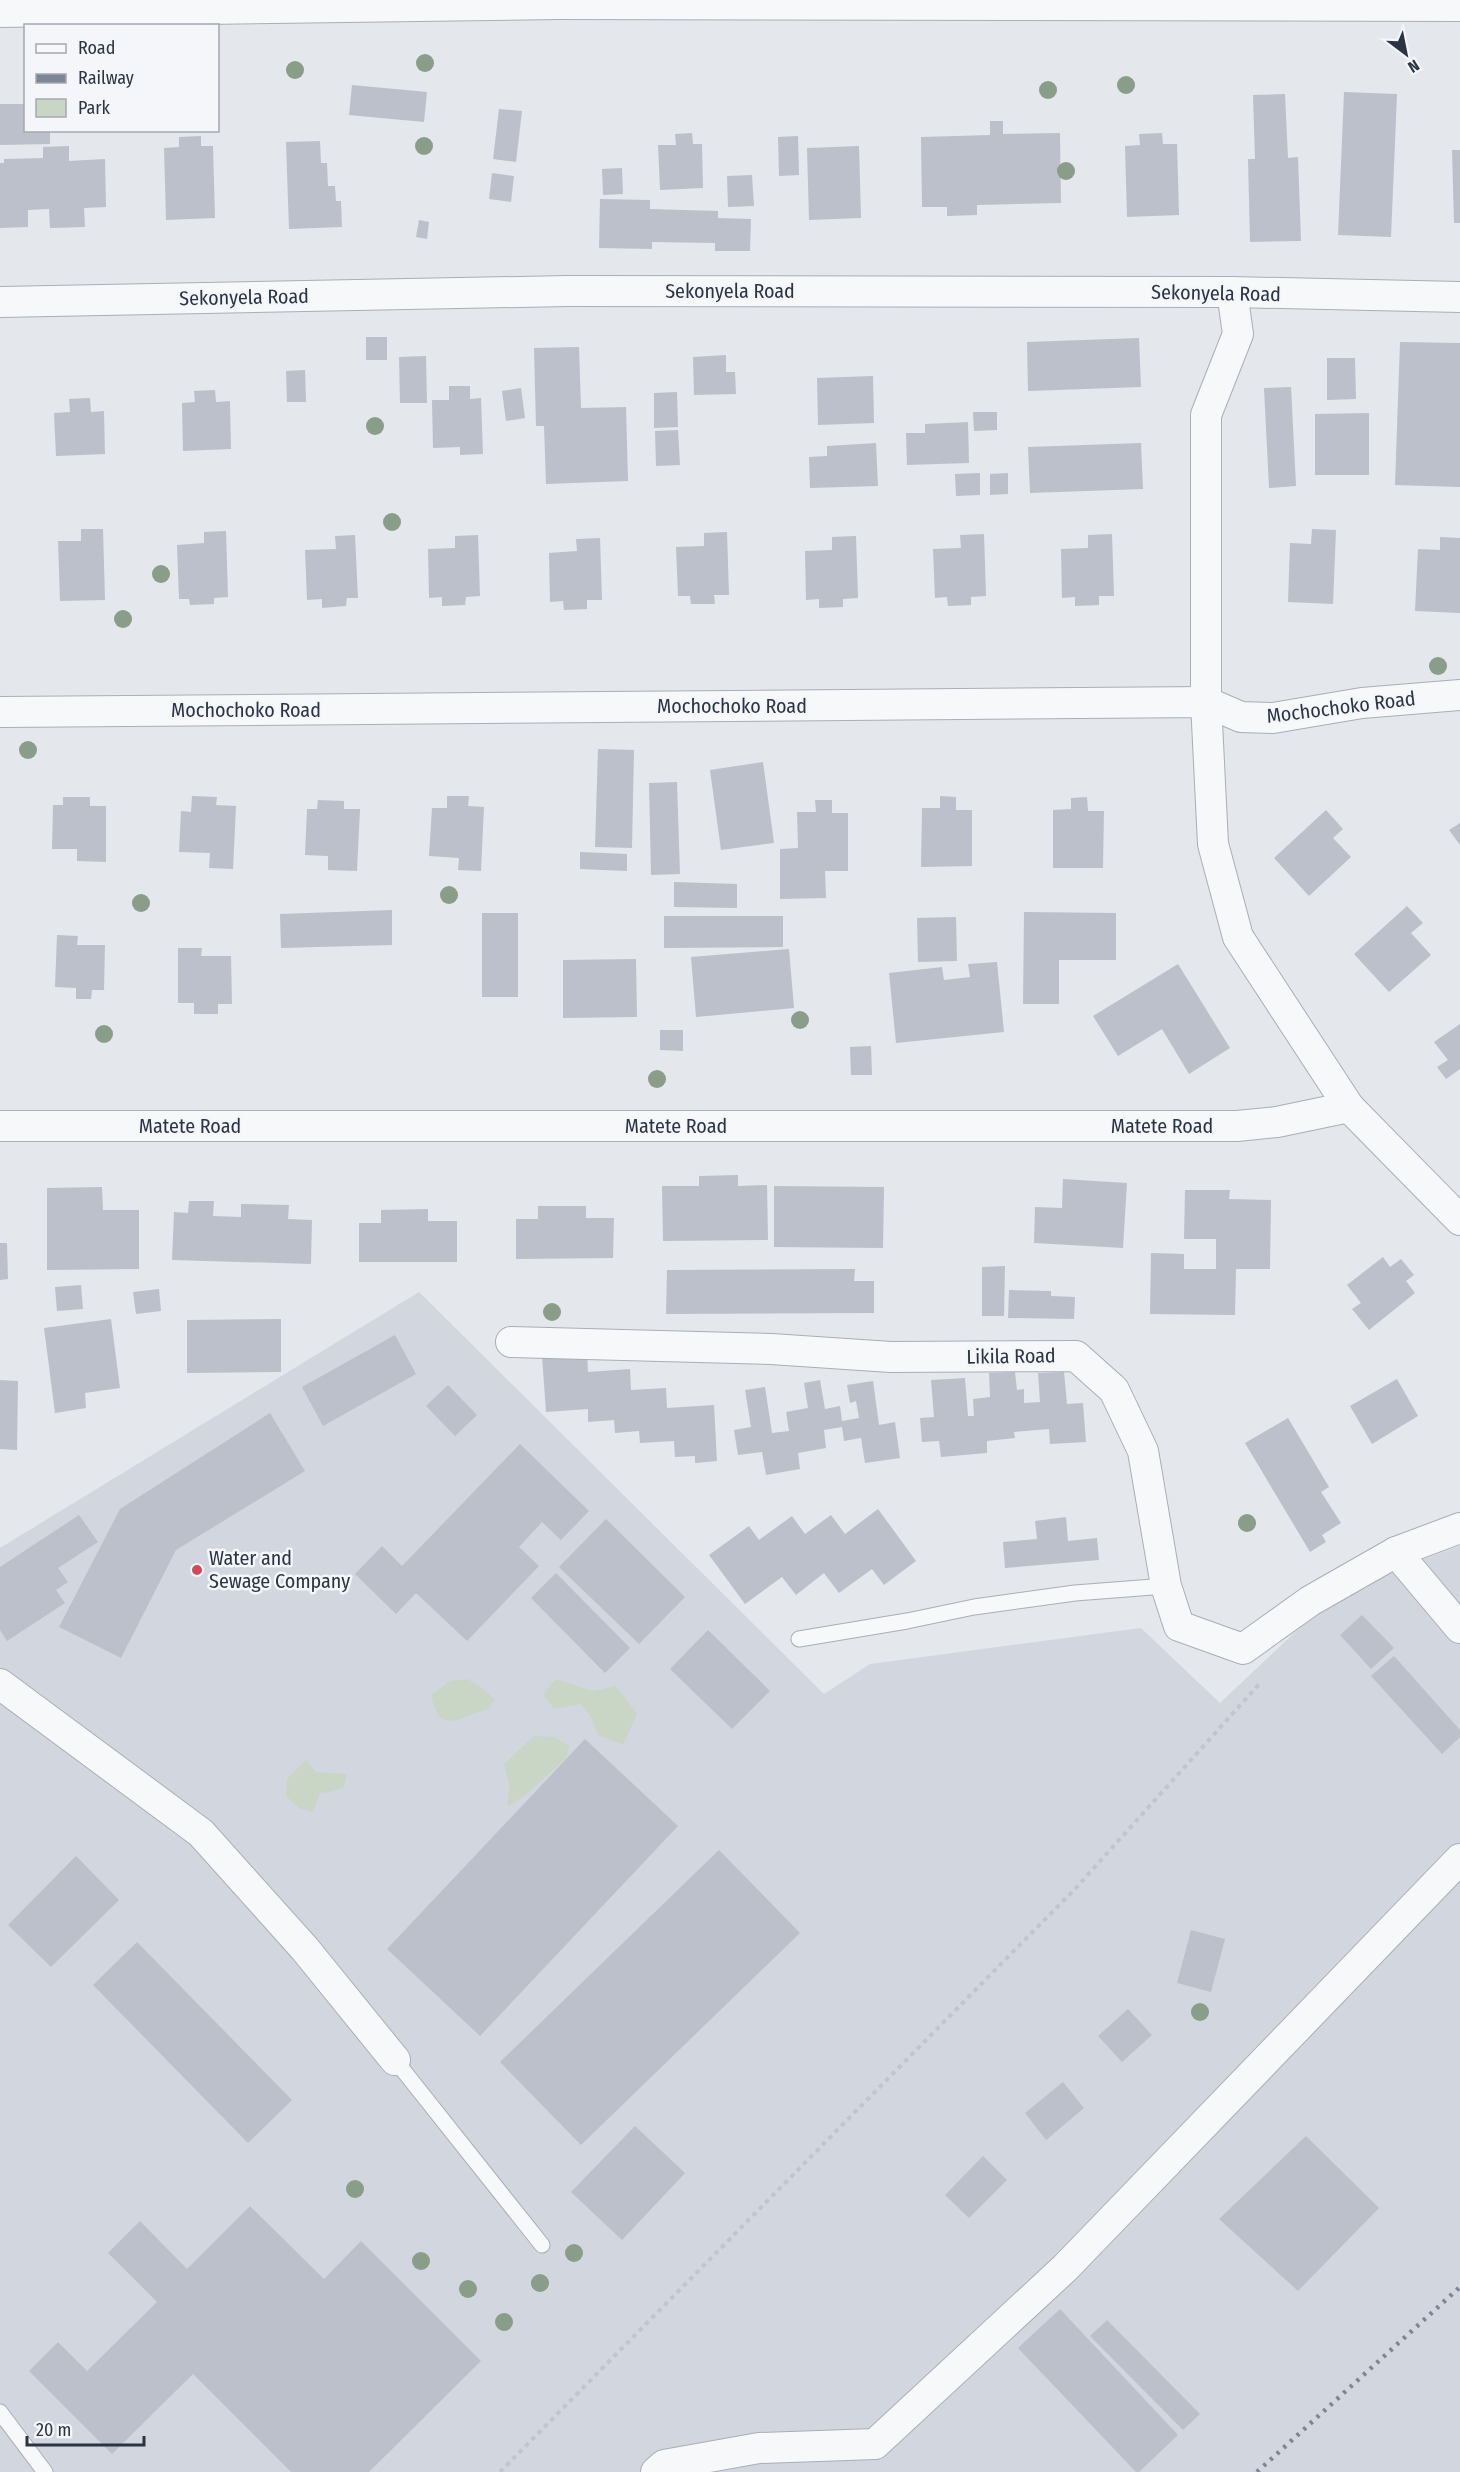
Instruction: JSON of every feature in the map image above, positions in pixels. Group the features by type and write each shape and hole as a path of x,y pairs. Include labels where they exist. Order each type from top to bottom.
{"street":[{"path":"0,12 558,4 1460,6"},
{"name":"Sekonyela Road","path":"0,302 567,291 1232,292 1460,297"},
{"path":"1232,292 1238,334 1206,415 1206,702 1213,844 1238,937 1349,1107 1460,1220"},
{"name":"Mochochoko Road","path":"0,712 1206,702 1241,717 1273,718 1362,703 1460,694"},
{"name":"Matete Road","path":"0,1126 1237,1125 1277,1122 1349,1107"},
{"name":"Likila Road","path":"511,1342 771,1349 891,1357 1076,1356 1114,1390 1143,1451 1166,1587 1179,1626 1244,1649"},
{"path":"1244,1649 1310,1601 1396,1552 1460,1528"},
{"path":"1396,1552 1460,1628"},
{"path":"0,1684 201,1833 305,1949 394,2060"},
{"path":"656,2472 664,2465 759,2448 875,2444 1065,2268 1460,1859"}],"lane":[{"path":"799,1638 1075,1593 1166,1587"},
{"path":"394,2060 542,2245"},
{"path":"0,2412 45,2472"}],"path":[{"path":"500,2472 1075,1889 1266,1676 1244,1649"}],"shaded area":[{"path":"419,1292 824,1694 870,1664 1141,1628 1220,1703 1326,1603 1375,1577 1460,1546 1460,2472 0,2472 0,1548"}],"green space":[{"path":"467,1679 481,1687 495,1700 488,1709 460,1719 446,1720 435,1708 431,1695 450,1681"},
{"path":"556,1679 592,1691 616,1686 637,1714 623,1745 598,1735 591,1717 581,1704 554,1709 543,1694"},
{"path":"534,1736 554,1737 569,1746 566,1759 528,1793 507,1806 510,1788 504,1764"},
{"path":"306,1760 316,1772 347,1774 343,1789 320,1793 313,1812 299,1808 286,1796 287,1779"}],"building":[{"path":"352,85 427,92 424,122 349,115"},
{"path":"1344,92 1397,94 1391,237 1338,235"},
{"path":"1285,94 1288,158 1298,157 1301,241 1250,242 1248,159 1255,159 1253,95"},
{"path":"0,104 24,104 24,132 50,132 50,144 0,145"},
{"path":"499,109 522,111 516,162 493,159"},
{"path":"990,121 1003,121 1003,134 1060,133 1061,203 977,205 977,215 947,216 947,207 922,207 921,137 990,135"},
{"path":"692,133 693,144 702,144 703,188 660,190 658,145 676,145 675,134"},
{"path":"1162,133 1163,144 1177,144 1179,215 1127,217 1125,146 1140,145 1139,134"},
{"path":"201,136 201,146 213,146 215,218 166,220 164,148 179,147 179,137"},
{"path":"798,136 799,175 779,176 778,137"},
{"path":"320,141 321,163 327,163 328,186 335,186 336,201 341,201 342,227 289,229 286,142"},
{"path":"69,146 69,161 105,159 106,207 84,208 85,227 50,228 49,209 28,210 28,227 0,228 0,163 4,163 4,159 43,158 43,147"},
{"path":"859,146 861,218 809,220 807,148"},
{"path":"1452,150 1460,150 1460,223 1454,223"},
{"path":"622,168 623,194 603,195 602,169"},
{"path":"492,173 514,176 511,202 489,199"},
{"path":"752,175 754,206 728,207 727,176"},
{"path":"600,199 650,200 650,209 718,211 718,218 751,219 750,251 715,251 715,243 652,242 652,249 599,248"},
{"path":"419,220 429,222 427,239 416,237"},
{"path":"366,337 387,337 387,360 366,360"},
{"path":"1139,338 1141,387 1028,391 1027,342"},
{"path":"1400,342 1460,343 1460,487 1395,485"},
{"path":"579,347 581,408 626,407 628,481 546,484 544,426 536,426 534,348"},
{"path":"726,355 726,372 735,372 736,394 694,395 693,357"},
{"path":"426,356 427,403 400,403 399,357"},
{"path":"1327,358 1355,358 1356,399 1327,400"},
{"path":"305,370 306,402 287,402 286,371"},
{"path":"873,376 874,423 818,425 817,378"},
{"path":"449,386 470,386 470,399 481,398 483,454 460,455 460,447 433,448 432,400 449,400"},
{"path":"1291,387 1296,486 1269,488 1264,388"},
{"path":"521,388 525,418 506,421 502,391"},
{"path":"215,390 216,402 230,401 231,449 183,451 182,403 195,402 194,391"},
{"path":"677,392 678,427 654,428 654,393"},
{"path":"90,398 91,412 104,411 105,454 56,456 54,413 70,412 69,399"},
{"path":"973,412 997,412 997,430 974,431"},
{"path":"1369,413 1369,475 1315,475 1315,414"},
{"path":"968,422 969,463 907,465 906,433 925,433 925,424"},
{"path":"678,430 680,465 656,466 655,431"},
{"path":"876,443 878,486 810,488 809,457 827,456 827,446"},
{"path":"1141,443 1143,489 1030,493 1028,447"},
{"path":"980,473 980,495 956,496 955,474"},
{"path":"1008,473 1008,494 990,495 990,474"},
{"path":"81,529 103,529 105,600 60,601 58,541 81,541"},
{"path":"1312,529 1336,530 1333,604 1288,602 1290,543 1311,544"},
{"path":"226,531 228,597 214,598 214,604 190,605 189,599 179,599 177,545 204,543 204,532"},
{"path":"727,532 729,595 714,595 715,604 691,604 690,596 678,596 676,547 704,546 704,533"},
{"path":"984,534 986,596 971,597 971,605 948,606 947,597 935,598 933,549 961,548 960,535"},
{"path":"1112,534 1114,596 1099,596 1099,605 1075,606 1075,597 1062,598 1061,549 1088,548 1088,535"},
{"path":"355,535 358,598 347,598 346,606 322,608 322,599 307,600 305,550 336,549 335,536"},
{"path":"478,535 480,596 466,597 465,605 442,606 442,597 429,598 428,549 455,548 455,536"},
{"path":"856,536 858,598 843,599 843,607 819,608 819,599 806,600 805,551 832,550 832,537"},
{"path":"1440,537 1460,538 1460,613 1415,611 1418,549 1440,550"},
{"path":"600,538 602,600 587,600 587,609 564,610 563,601 550,602 549,553 577,551 576,539"},
{"path":"598,749 634,750 632,848 595,847"},
{"path":"763,762 774,843 721,850 710,770"},
{"path":"677,782 680,874 651,875 649,783"},
{"path":"192,796 217,797 216,805 236,806 233,869 209,868 210,853 179,852 181,811 191,812"},
{"path":"447,796 469,796 468,806 484,807 481,871 458,870 459,858 429,856 432,808 447,808"},
{"path":"940,796 956,797 956,810 972,810 972,866 921,867 922,808 940,808"},
{"path":"63,797 90,797 90,806 106,806 106,862 77,861 77,849 52,849 53,805 63,805"},
{"path":"1087,797 1088,811 1104,811 1103,868 1053,868 1053,810 1071,809 1071,798"},
{"path":"318,800 344,801 344,809 360,809 357,871 328,870 328,856 305,855 307,809 317,809"},
{"path":"815,800 832,800 832,813 848,813 848,871 825,871 826,898 780,899 780,849 798,848 797,812 816,812"},
{"path":"1326,810 1343,829 1333,838 1351,857 1309,896 1274,858"},
{"path":"1460,823 1460,845 1449,830"},
{"path":"580,852 627,854 627,871 580,869"},
{"path":"674,882 737,884 737,908 674,907"},
{"path":"1407,906 1423,923 1411,933 1431,955 1389,992 1354,954"},
{"path":"392,910 392,945 281,948 280,914"},
{"path":"1024,912 1116,913 1116,960 1059,960 1059,1004 1023,1004"},
{"path":"482,913 518,913 518,997 482,997"},
{"path":"664,916 783,916 783,947 664,948"},
{"path":"956,917 957,961 918,962 917,918"},
{"path":"57,935 78,936 77,945 105,945 104,990 92,990 91,999 76,999 76,988 55,987"},
{"path":"178,948 202,948 201,956 231,956 232,1004 218,1004 218,1014 194,1014 194,1003 178,1003"},
{"path":"789,949 794,1008 696,1017 691,957"},
{"path":"636,959 637,1017 563,1018 563,960"},
{"path":"997,962 1004,1032 896,1043 889,973 942,967 944,980 970,977 968,964"},
{"path":"1178,964 1230,1048 1189,1074 1162,1029 1118,1056 1093,1016"},
{"path":"1460,1024 1460,1069 1446,1079 1437,1067 1448,1060 1434,1042"},
{"path":"660,1030 683,1030 683,1051 660,1050"},
{"path":"871,1046 872,1075 851,1075 850,1047"},
{"path":"738,1175 738,1186 767,1185 768,1240 663,1241 662,1186 699,1186 699,1176"},
{"path":"1063,1179 1127,1183 1123,1248 1034,1243 1035,1207 1062,1208"},
{"path":"774,1186 884,1187 883,1248 774,1247"},
{"path":"102,1187 103,1210 139,1210 139,1269 47,1270 47,1188"},
{"path":"1185,1190 1230,1190 1229,1199 1271,1200 1270,1269 1236,1269 1235,1315 1150,1314 1151,1253 1184,1254 1184,1269 1216,1269 1216,1239 1184,1239"},
{"path":"189,1201 214,1201 213,1216 241,1217 241,1204 289,1205 288,1219 312,1220 311,1264 172,1260 174,1212 188,1213"},
{"path":"538,1206 586,1206 586,1218 614,1218 613,1258 516,1259 516,1219 538,1219"},
{"path":"428,1209 428,1221 457,1221 457,1262 359,1262 359,1223 381,1223 381,1210"},
{"path":"0,1243 7,1243 8,1279 0,1280"},
{"path":"1383,1257 1390,1267 1401,1259 1414,1275 1406,1281 1415,1293 1369,1330 1352,1309 1361,1303 1347,1285"},
{"path":"1005,1266 1004,1316 982,1316 982,1267"},
{"path":"855,1269 854,1281 874,1281 874,1313 666,1314 667,1270"},
{"path":"81,1285 83,1309 57,1311 55,1287"},
{"path":"159,1289 161,1311 136,1314 133,1292"},
{"path":"1009,1290 1051,1291 1051,1296 1075,1297 1074,1319 1008,1318"},
{"path":"111,1319 120,1388 85,1393 86,1408 55,1413 44,1328"},
{"path":"281,1319 281,1372 187,1373 187,1320"},
{"path":"395,1335 416,1374 323,1426 302,1387"},
{"path":"587,1353 588,1372 630,1369 631,1390 666,1388 667,1408 714,1405 717,1461 695,1463 695,1456 675,1457 674,1441 640,1443 639,1431 615,1433 614,1420 588,1422 588,1409 546,1412 542,1356"},
{"path":"1015,1372 1017,1390 1024,1389 1024,1403 1040,1402 1038,1373 1064,1372 1067,1404 1083,1403 1086,1442 1050,1444 1049,1429 1014,1432 1015,1438 987,1441 987,1453 941,1457 939,1441 922,1442 920,1418 934,1417 931,1380 965,1378 968,1416 974,1416 973,1399 990,1397 989,1373"},
{"path":"1397,1379 1418,1416 1372,1444 1350,1406"},
{"path":"0,1380 18,1381 17,1450 0,1449"},
{"path":"820,1380 825,1409 840,1406 842,1421 859,1418 856,1401 850,1403 847,1385 873,1381 879,1425 895,1422 900,1458 865,1463 861,1438 844,1441 842,1427 824,1430 826,1448 798,1453 800,1469 766,1475 762,1452 738,1455 734,1430 751,1427 745,1390 765,1387 772,1433 789,1431 786,1412 808,1408 804,1383"},
{"path":"448,1385 477,1415 455,1436 426,1406"},
{"path":"270,1413 305,1471 176,1550 121,1658 59,1627 120,1509"},
{"path":"1288,1418 1329,1487 1321,1492 1341,1523 1322,1535 1326,1542 1310,1552 1245,1443"},
{"path":"520,1444 589,1511 561,1540 542,1522 519,1547 539,1566 467,1641 416,1593 396,1614 355,1574 382,1546 402,1566"},
{"path":"878,1509 916,1561 884,1585 872,1569 839,1593 824,1573 796,1595 782,1577 745,1604 709,1555 749,1526 759,1540 792,1516 805,1534 831,1515 845,1534"},
{"path":"79,1515 98,1542 58,1568 68,1582 56,1590 65,1603 7,1641 0,1630 0,1567"},
{"path":"1066,1517 1068,1541 1097,1538 1099,1560 1005,1568 1003,1542 1037,1539 1035,1521"},
{"path":"606,1519 685,1597 639,1644 559,1567"},
{"path":"556,1573 630,1648 605,1673 531,1598"},
{"path":"1362,1615 1394,1648 1371,1669 1340,1635"},
{"path":"708,1630 770,1691 732,1729 670,1669"},
{"path":"1394,1656 1460,1730 1460,1737 1442,1754 1371,1676"},
{"path":"585,1739 678,1826 480,2036 387,1949"},
{"path":"719,1850 800,1933 581,2145 500,2062"},
{"path":"76,1856 119,1900 51,1967 8,1925"},
{"path":"1191,1930 1225,1939 1211,1992 1177,1983"},
{"path":"137,1942 292,2100 248,2143 93,1985"},
{"path":"1128,2009 1152,2035 1122,2062 1098,2036"},
{"path":"1063,2082 1084,2108 1046,2140 1025,2113"},
{"path":"635,2126 685,2173 622,2240 571,2192"},
{"path":"1306,2136 1379,2208 1298,2291 1219,2219"},
{"path":"983,2156 1007,2180 969,2218 945,2195"},
{"path":"250,2206 324,2279 361,2241 481,2361 369,2472 291,2472 193,2374 112,2454 29,2371 58,2342 87,2371 157,2302 108,2253 140,2221 187,2269"},
{"path":"1060,2309 1178,2435 1139,2472 1136,2472 1018,2348"},
{"path":"1107,2320 1200,2414 1183,2430 1090,2336"}],"railway":[{"path":"1257,2472 1460,2287"}],"place":[{"name":"Water and Sewage Company","path":"197,1570"}]}
